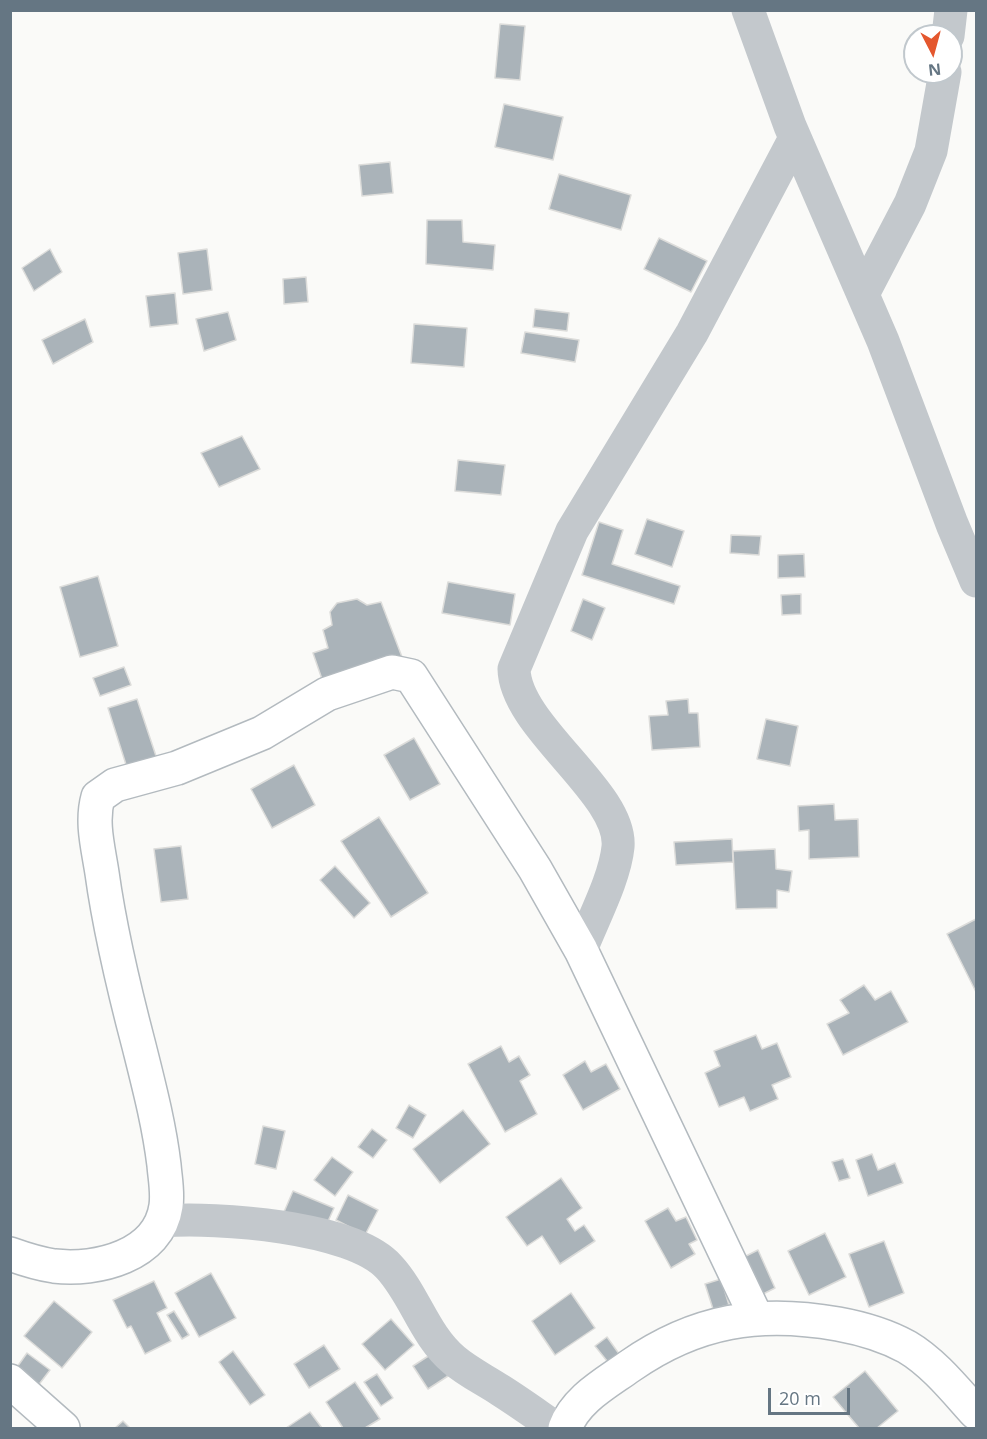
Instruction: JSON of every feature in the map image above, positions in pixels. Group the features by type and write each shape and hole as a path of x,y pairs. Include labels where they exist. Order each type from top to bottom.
{"street":[{"path":"748,10 795,138 883,341 976,581"},
{"path":"863,294 910,204 931,151 943,84"},
{"path":"581,950 613,866 618,846 617,832 608,811 527,706 514,681 514,669 572,531 692,333 795,138"},
{"path":"10,1254 55,1266 92,1265 122,1258 141,1249 163,1221 166,1190 159,1123 129,1009 106,898 94,814 98,797 104,790 177,768 262,733 327,693 392,672 404,673 411,676 535,869 581,950 756,1317"},
{"path":"163,1221 187,1219 254,1224 343,1241 370,1251 390,1268 430,1334 454,1361 556,1428"},
{"path":"565,1428 569,1417 580,1403 637,1361 690,1333 756,1317 788,1317 852,1327 907,1347 949,1383 976,1413"},
{"path":"10,1381 63,1428"}],"building":[{"path":"500,24 525,26 520,80 495,78"},
{"path":"504,104 563,117 553,160 495,147"},
{"path":"390,162 393,193 362,196 359,165"},
{"path":"559,174 631,195 621,230 549,209"},
{"path":"427,220 462,220 463,242 495,245 493,270 426,264"},
{"path":"659,238 707,261 691,292 644,269"},
{"path":"50,249 62,272 34,291 22,268"},
{"path":"207,249 212,290 183,294 178,253"},
{"path":"306,277 308,302 284,304 283,279"},
{"path":"175,293 178,324 150,327 146,296"},
{"path":"535,309 569,313 567,331 533,327"},
{"path":"228,312 236,340 204,351 196,319"},
{"path":"85,319 93,342 53,364 42,340"},
{"path":"414,324 467,328 464,367 411,363"},
{"path":"525,332 579,340 575,362 521,353"},
{"path":"242,436 260,469 219,487 201,453"},
{"path":"458,460 505,465 501,495 455,491"},
{"path":"647,519 684,531 672,567 635,554"},
{"path":"599,522 623,530 612,564 680,586 674,604 582,575"},
{"path":"731,535 761,536 759,555 730,553"},
{"path":"804,554 805,577 778,578 778,555"},
{"path":"98,576 118,646 80,657 60,587"},
{"path":"448,582 515,594 510,625 442,613"},
{"path":"801,594 801,614 782,615 781,595"},
{"path":"357,599 367,605 381,602 402,657 324,685 313,653 328,648 323,630 332,625 330,612 337,603"},
{"path":"583,599 605,608 592,640 571,631"},
{"path":"124,667 131,685 100,696 93,678"},
{"path":"137,699 159,765 129,774 108,708"},
{"path":"688,699 689,713 698,713 700,747 652,750 649,716 668,715 666,701"},
{"path":"766,719 798,726 790,766 757,759"},
{"path":"414,738 440,784 410,800 384,755"},
{"path":"294,765 315,805 272,828 251,789"},
{"path":"834,804 835,820 858,819 859,857 809,859 809,830 799,831 798,806"},
{"path":"379,817 428,893 391,917 341,841"},
{"path":"732,839 733,862 676,865 674,842"},
{"path":"181,846 188,899 161,902 154,849"},
{"path":"775,849 776,869 792,871 789,892 777,890 777,908 736,909 733,851"},
{"path":"335,866 370,903 354,918 320,880"},
{"path":"976,919 976,992 947,934"},
{"path":"864,985 875,1000 891,991 908,1022 843,1055 827,1024 849,1013 840,1000"},
{"path":"756,1035 762,1049 777,1043 791,1077 772,1085 778,1099 750,1111 744,1097 719,1107 705,1073 720,1066 714,1051"},
{"path":"501,1046 509,1062 519,1056 530,1075 520,1081 537,1114 505,1132 468,1064"},
{"path":"585,1061 591,1072 606,1064 620,1089 583,1110 563,1075"},
{"path":"409,1105 426,1115 413,1138 396,1128"},
{"path":"463,1110 490,1144 440,1183 413,1149"},
{"path":"263,1126 285,1131 276,1169 255,1164"},
{"path":"372,1129 387,1140 373,1158 358,1147"},
{"path":"872,1154 878,1170 895,1163 903,1183 868,1196 856,1160"},
{"path":"332,1157 353,1172 335,1196 314,1180"},
{"path":"843,1159 850,1178 839,1181 832,1162"},
{"path":"561,1178 582,1208 567,1219 575,1231 584,1225 595,1241 560,1264 542,1236 527,1246 506,1217"},
{"path":"293,1191 334,1208 324,1230 284,1212"},
{"path":"348,1195 378,1210 365,1235 336,1220"},
{"path":"668,1208 676,1221 686,1217 697,1240 689,1244 695,1254 671,1268 645,1221"},
{"path":"825,1233 846,1277 809,1295 788,1251"},
{"path":"884,1241 904,1293 869,1307 849,1254"},
{"path":"758,1250 775,1288 761,1295 744,1257"},
{"path":"211,1273 236,1318 199,1337 175,1293"},
{"path":"721,1279 729,1305 713,1309 705,1284"},
{"path":"154,1281 167,1308 157,1313 171,1341 145,1354 131,1326 127,1328 113,1300"},
{"path":"571,1293 595,1328 555,1355 532,1321"},
{"path":"54,1301 92,1332 62,1368 24,1336"},
{"path":"174,1311 189,1335 182,1339 167,1315"},
{"path":"391,1319 414,1345 385,1370 362,1344"},
{"path":"607,1337 622,1358 611,1366 595,1346"},
{"path":"324,1345 340,1369 309,1388 294,1364"},
{"path":"233,1351 265,1395 250,1405 219,1362"},
{"path":"27,1353 50,1370 37,1387 15,1370"},
{"path":"433,1353 448,1376 428,1389 413,1366"},
{"path":"865,1371 898,1411 877,1428 859,1428 833,1397"},
{"path":"377,1374 393,1398 381,1406 364,1382"},
{"path":"355,1382 380,1419 365,1428 343,1428 326,1402"},
{"path":"310,1412 322,1428 286,1428"},
{"path":"123,1421 130,1428 115,1428"}]}
